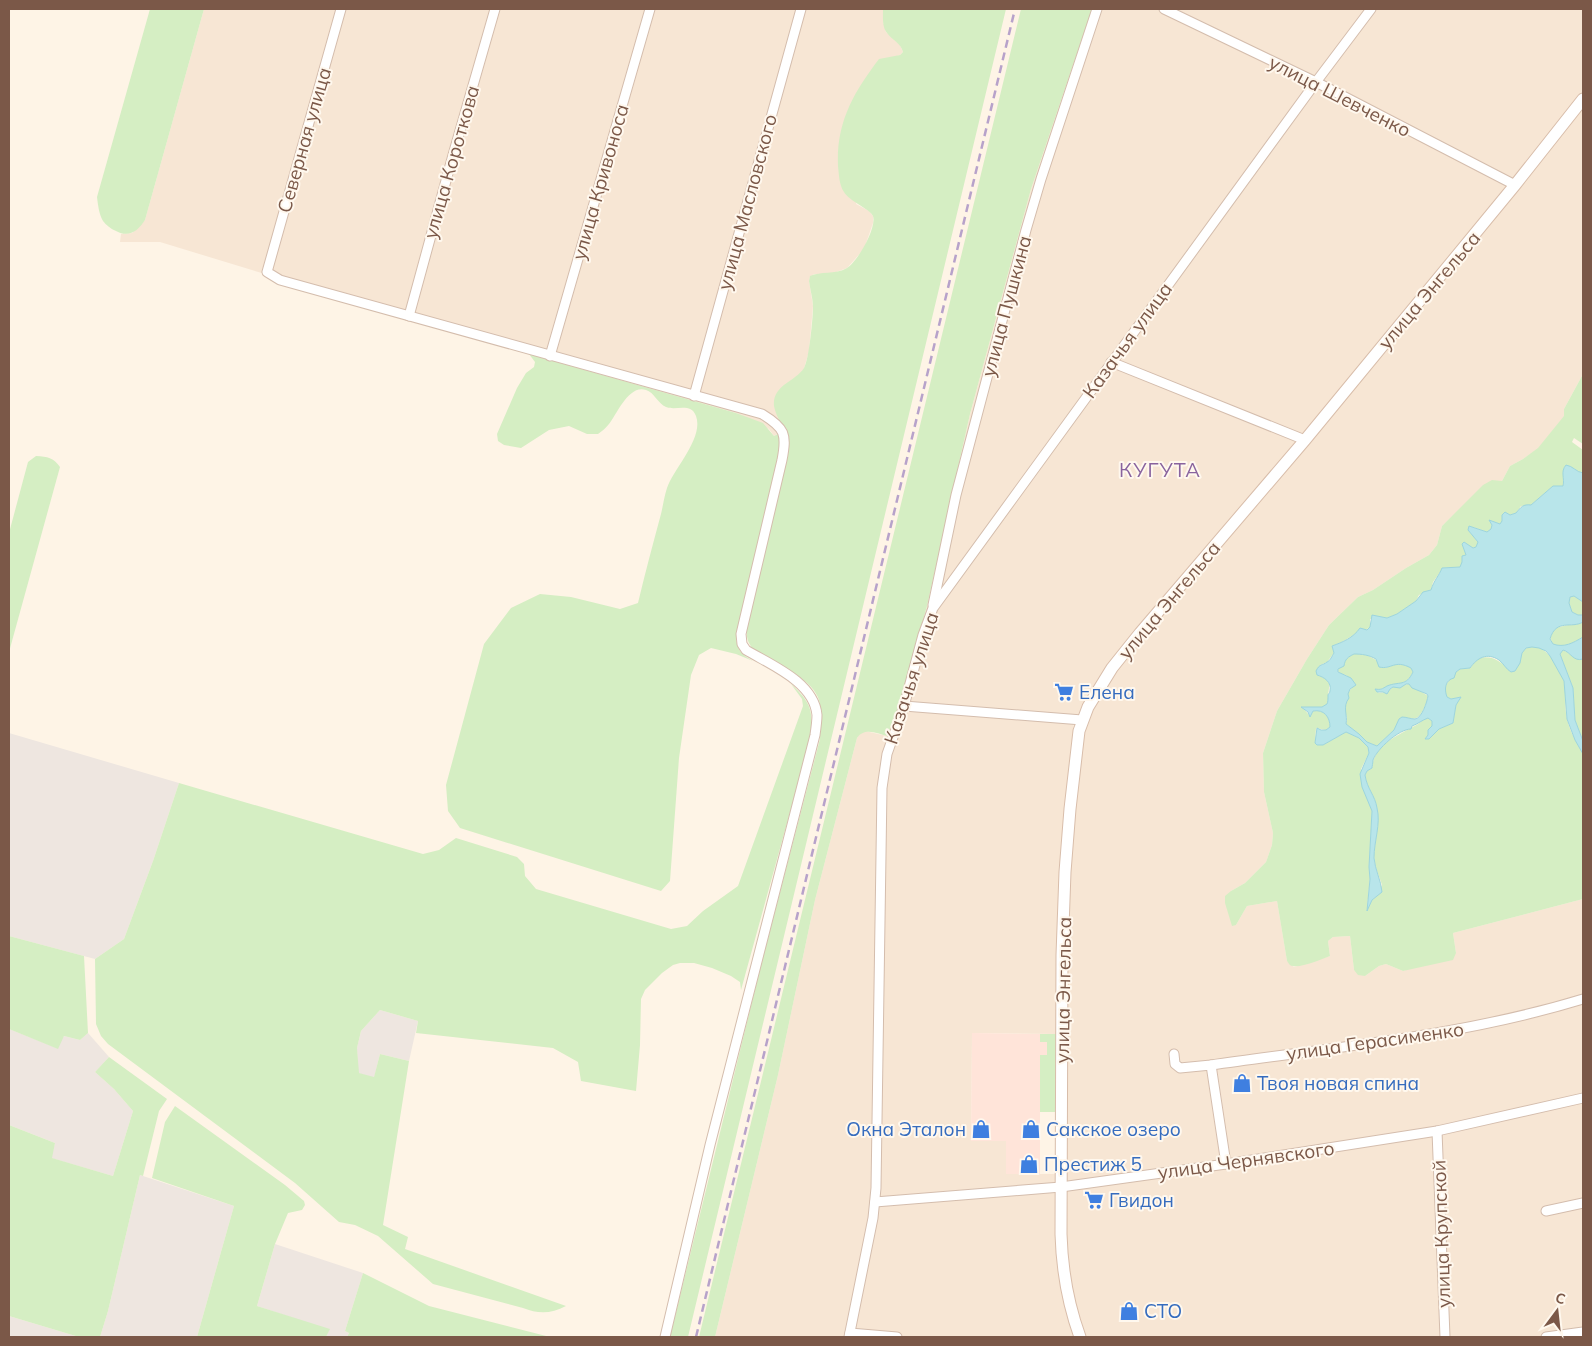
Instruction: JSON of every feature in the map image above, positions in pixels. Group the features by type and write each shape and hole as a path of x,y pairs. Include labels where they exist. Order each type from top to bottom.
{"street":[{"name":"Северная улица","path":"341,9 267,272 280,280 409,316"},
{"name":"улица Короткова","path":"409,316 495,9"},
{"name":"улица Кривоноса","path":"550,356 650,9"},
{"name":"улица Масловского","path":"694,396 801,9"},
{"name":"улица Пушкина","path":"933,608 956,495 1026,230 1097,9"},
{"name":"улица Шевченко","path":"1164,9 1316,82 1515,185"},
{"name":"Казачья улица","path":"850,1335 876,1202 882,788 887,754 904,706 933,608 1111,362 1371,9"},
{"name":"улица Энгельса","path":"1080,1337 1071,1308 1063,1267 1061,1186 1064,890 1077,741 1082,720 1095,694 1125,651 1305,440 1515,185 1583,99"},
{"path":"409,316 762,414 772,420 785,436 782,460 741,634 742,644 746,650 795,679 807,690 814,703 817,715 816,735 710,1145 665,1337"},
{"path":"1111,362 1305,440"},
{"path":"904,706 1082,720"},
{"name":"улица Герасименко","path":"1174,1054 1175,1064 1180,1068 1211,1065 1467,1028 1548,1010 1583,1000"},
{"path":"1211,1065 1226,1164"},
{"name":"улица Чернявского","path":"876,1202 1061,1186 1226,1164 1437,1131 1583,1098"},
{"name":"улица Крупской","path":"1437,1131 1445,1337"},
{"path":"1546,1211 1583,1203"},
{"path":"1546,1337 1583,1332"},
{"path":"850,1335 897,1337"}],"shaded area":[{"path":"204,9 883,9 883,21 886,32 900,45 903,52 894,57 856,204 869,211 873,216 873,223 864,249 847,268 831,274 814,274 810,277 813,306 809,351 787,429 774,436 769,429 736,413 278,283 265,274 160,242 120,242 121,234 132,233 145,220"},
{"path":"1092,9 1583,9 1583,91 1295,443 1135,631 1091,690 1074,723 1061,856 1057,1034 972,1033 971,1141 1006,1141 1006,1174 1058,1174 1076,1337 715,1337 778,1075 815,900 857,738 860,733 865,731 887,736 899,706 927,606 970,414 1031,189"},
{"path":"1583,108 1583,374 1564,409 1565,416 1538,449 1510,466 1502,481 1462,507 1442,526 1437,545 1429,555 1373,590 1358,597 1329,625 1277,711 1263,753 1264,792 1273,833 1272,845 1266,862 1245,883 1231,891 1236,925 1247,906 1277,901 1287,961 1294,967 1330,956 1328,941 1333,937 1350,936 1354,970 1365,976 1379,966 1386,964 1403,971 1456,953 1453,933 1583,899 1583,1337 1086,1337 1073,1295 1066,1250 1065,1010 1070,854 1081,741 1091,709 1130,652 1403,332"},
{"path":"9,733 179,783 124,939 95,959 9,936"},
{"path":"380,1010 418,1021 409,1061 380,1054 374,1078 358,1073 357,1048 361,1031"},
{"path":"9,1029 57,1048 64,1036 80,1040 88,1033 109,1057 95,1072 114,1089 133,1111 113,1176 51,1158 55,1143 9,1125"},
{"path":"972,1033 1040,1034 1040,1042 1047,1042 1047,1055 1040,1055 1040,1174 1006,1174 1006,1141 971,1141"},
{"path":"140,1175 234,1206 197,1337 100,1337 108,1311"},
{"path":"275,1244 363,1273 345,1331 349,1333 347,1337 326,1337 329,1330 257,1306"},
{"path":"9,1316 79,1337 9,1337"}],"green space":[{"path":"150,9 204,9 145,220 136,230 125,234 112,229 103,221 97,197"},
{"path":"883,9 1006,9 688,1337 670,1337 760,969 820,739 820,709 819,700 815,692 800,677 753,649 748,641 747,630 784,431 787,429 777,416 774,399 780,388 800,373 806,364 813,312 810,276 838,272 851,265 861,252 872,228 873,216 871,213 850,199 842,189 839,176 838,150 840,135 848,108 862,83 879,59 900,55 903,52 900,46 885,31"},
{"path":"1021,9 1092,9 1031,189 970,414 927,606 899,706 887,736 875,732 867,732 857,738 815,900 778,1075 715,1337 699,1337"},
{"path":"529,354 736,413 763,423 774,436 780,433 780,454 736,639 741,652 753,661 736,654 711,648 699,655 691,675 679,758 670,881 661,891 460,828 448,811 446,785 484,644 511,608 540,594 571,597 620,609 638,603 667,488 696,434 696,416 691,409 666,407 649,391 640,389 629,395 609,424 598,434 587,434 569,426 549,430 521,448 504,445 498,441 497,434 517,388 526,373 534,367 535,362"},
{"path":"1583,374 1583,444 1574,438 1572,442 1583,450 1583,473 1569,466 1564,473 1563,486 1553,486 1531,505 1521,506 1516,513 1510,515 1500,524 1490,521 1491,529 1487,532 1473,527 1468,530 1478,542 1476,547 1472,548 1464,542 1466,555 1460,567 1443,568 1433,582 1431,590 1419,595 1416,601 1397,614 1387,618 1370,619 1370,627 1332,646 1334,653 1327,662 1320,665 1317,675 1326,679 1329,683 1327,705 1322,707 1302,707 1310,716 1313,711 1320,711 1326,714 1329,720 1330,727 1326,730 1316,728 1315,742 1323,745 1346,732 1359,738 1368,747 1369,753 1361,769 1372,811 1367,908 1377,896 1382,885 1374,859 1378,814 1375,800 1365,775 1372,768 1377,753 1382,746 1396,736 1425,719 1428,718 1432,721 1432,727 1426,739 1439,729 1453,723 1456,705 1460,697 1451,699 1447,697 1445,692 1446,685 1456,672 1460,669 1470,668 1478,658 1493,658 1511,672 1517,667 1522,653 1527,648 1539,648 1545,651 1559,669 1564,681 1567,719 1583,754 1583,899 1453,933 1456,953 1453,960 1403,971 1386,964 1379,966 1365,976 1358,975 1354,970 1350,936 1333,937 1328,941 1330,956 1306,965 1291,966 1287,961 1277,901 1247,906 1236,925 1232,926 1225,903 1225,896 1245,883 1266,862 1272,845 1273,833 1264,792 1263,753 1277,711 1329,625 1358,597 1373,590 1429,555 1437,545 1442,526 1483,485 1492,480 1502,481 1510,466 1538,448 1564,416 1564,409"},
{"path":"36,456 50,458 60,467 9,652 9,533 28,462"},
{"path":"1574,596 1583,602 1583,615 1572,612 1569,603 1570,597"},
{"path":"1583,622 1583,637 1565,645 1553,644 1552,632 1556,629"},
{"path":"1562,650 1574,658 1583,659 1583,741 1575,720 1573,688 1560,654"},
{"path":"1354,654 1364,654 1372,657 1386,668 1398,664 1411,668 1413,672 1408,680 1376,690 1379,693 1387,692 1393,687 1409,684 1428,696 1427,702 1418,717 1399,719 1394,730 1377,746 1367,742 1346,724 1345,701 1355,684 1346,675 1338,671 1344,661"},
{"path":"791,684 804,697 810,710 809,743 741,990 740,982 731,976 694,963 673,965 662,973 645,990 641,999 636,1091 581,1081 578,1062 553,1048 416,1033 418,1021 380,1010 361,1031 357,1048 359,1073 374,1077 380,1054 409,1061 383,1225 408,1237 405,1249 566,1306 550,1312 534,1311 433,1284 378,1236 355,1225 339,1222 295,1183 108,1044 101,1036 96,1024 95,959 124,939 179,783 423,854 439,850 456,838 517,857 524,864 525,876 536,889 671,929 687,926 703,911 738,886 803,706 802,699"},
{"path":"9,936 84,956 88,1033 80,1040 64,1036 58,1049 9,1029"},
{"path":"1040,1034 1057,1034 1057,1112 1040,1112 1040,1055 1047,1055 1047,1042 1040,1042"},
{"path":"109,1057 167,1099 159,1111 143,1176 140,1175 108,1311 100,1337 79,1337 9,1316 9,1125 55,1143 52,1158 113,1176 133,1111 114,1089 95,1072"},
{"path":"175,1106 285,1185 304,1201 305,1205 302,1210 288,1213 275,1244 257,1306 330,1329 326,1337 197,1337 234,1206 152,1178 165,1122"},
{"path":"363,1273 429,1306 550,1337 347,1337 349,1333 345,1331"}],"water":[{"path":"1566,465 1583,473 1583,602 1574,596 1570,597 1569,603 1572,612 1583,615 1583,622 1556,628 1550,639 1553,644 1565,645 1583,637 1583,659 1574,658 1563,650 1560,654 1573,688 1575,720 1583,741 1583,754 1567,719 1564,681 1546,651 1539,648 1526,648 1515,671 1511,672 1499,660 1490,656 1479,659 1470,668 1460,669 1456,672 1454,678 1447,683 1446,688 1447,697 1451,699 1461,697 1456,705 1453,723 1439,729 1429,739 1425,739 1428,735 1428,730 1432,726 1432,721 1428,718 1412,726 1411,729 1401,732 1389,740 1379,751 1373,760 1372,768 1365,775 1376,803 1378,814 1374,858 1382,892 1372,900 1367,911 1372,811 1362,787 1360,774 1369,753 1368,747 1359,738 1346,732 1323,745 1315,743 1317,728 1326,730 1330,727 1326,714 1320,711 1313,711 1310,717 1308,712 1301,707 1322,707 1327,704 1330,685 1325,679 1317,675 1316,671 1331,658 1334,653 1332,646 1351,637 1360,628 1367,630 1370,627 1372,615 1387,618 1397,614 1416,601 1423,592 1431,590 1442,568 1460,567 1462,556 1466,555 1462,544 1464,542 1473,548 1476,547 1478,542 1468,530 1469,526 1487,532 1491,529 1492,525 1489,520 1500,524 1502,515 1505,512 1510,515 1516,513 1522,506 1531,505 1553,486 1563,486 1564,468","holes":["1354,654 1376,659 1379,667 1383,668 1401,664 1411,668 1413,672 1408,680 1381,689 1375,689 1377,692 1387,694 1393,687 1400,688 1409,684 1412,688 1428,696 1422,713 1418,718 1402,717 1399,719 1394,730 1377,746 1367,742 1346,724 1348,694 1350,689 1356,685 1351,678 1338,672 1338,669 1344,666 1348,657"]}],"railway":[{"path":"696,1337 1015,9"}],"place":[{"name":"Елена","path":"1064,692"},
{"name":"Твоя новая спина","path":"1242,1083"},
{"name":"Окна Эталон","path":"981,1129"},
{"name":"Сакское озеро","path":"1031,1129"},
{"name":"Престиж 5","path":"1029,1164"},
{"name":"Гвидон","path":"1094,1200"},
{"name":"СТО","path":"1129,1311"}],"district":[{"name":"КУГУТА","path":"1160,470"}]}
